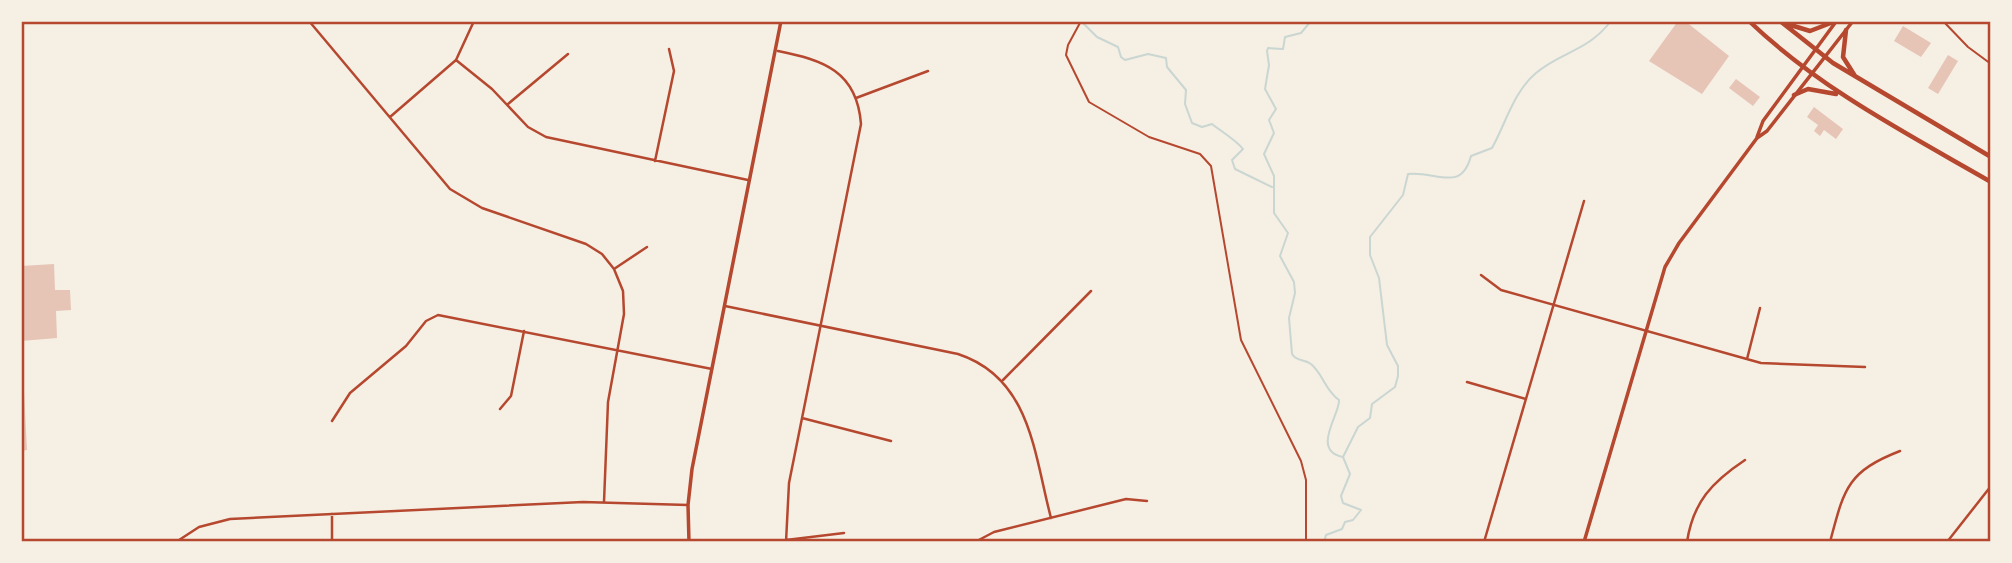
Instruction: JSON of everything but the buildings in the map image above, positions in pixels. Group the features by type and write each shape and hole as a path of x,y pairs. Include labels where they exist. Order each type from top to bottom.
{"main road":[{"path":"1749,21 1802,67 1842,96 1991,182"},
{"path":"1780,21 1810,31 1836,21"},
{"path":"1780,21 1815,51 1858,79 1991,156"},
{"path":"1846,30 1843,57 1858,79"},
{"path":"1794,95 1803,89 1812,89 1842,96"}],"street":[{"path":"309,21 450,189 482,208 586,244 602,254 614,269 624,302 608,402 604,502"},
{"path":"390,117 456,60 474,21"},
{"path":"689,542 688,505 712,369 778,51 781,21"},
{"path":"1757,138 1760,125 1836,21"},
{"path":"1584,542 1668,259 1757,138 1767,131 1853,21"},
{"path":"655,160 674,71 669,49"},
{"path":"778,51 815,58 830,66 848,84 856,98 860,114 860,136 786,507 786,541 844,533"},
{"path":"508,104 568,54"},
{"path":"456,60 508,104 528,127 545,137 751,181"},
{"path":"856,98 928,71"},
{"path":"1484,542 1584,201"},
{"path":"614,269 647,247"},
{"path":"1481,275 1502,290 1747,359 1783,366 1865,367"},
{"path":"1003,380 1091,292"},
{"path":"725,306 958,354 981,363 1003,380 1023,411 1051,518"},
{"path":"1747,359 1760,308"},
{"path":"332,421 350,393 406,346 426,321 435,316 445,315 712,369"},
{"path":"500,409 511,396 524,331"},
{"path":"1466,382 1526,399"},
{"path":"802,418 891,441"},
{"path":"1830,542 1843,498 1856,475 1870,463 1900,451"},
{"path":"1687,542 1692,515 1704,494 1717,480 1745,460"},
{"path":"1947,542 1991,486"},
{"path":"975,542 994,532 1126,499 1147,501"},
{"path":"176,542 199,527 220,520 604,502 688,505"},
{"path":"332,514 332,542"}],"lane":[{"path":"1943,21 1968,47 1991,64"}],"path":[{"path":"1082,21 1066,55 1092,106 1149,137 1200,154 1211,166 1241,340 1301,461 1306,480 1306,542"}],"waterway":[{"path":"1311,21 1301,33 1285,37 1283,49 1268,48 1269,65 1265,89 1276,109 1269,120 1274,133 1264,154 1274,176 1274,213 1288,233 1280,256 1294,282 1295,293 1289,318 1292,354 1311,364 1330,392 1339,400 1329,431 1329,447 1333,453 1343,457 1350,474 1341,496 1343,503 1361,510 1353,520 1345,522 1342,529 1326,535 1324,542"},
{"path":"1343,457 1358,427 1370,418 1372,404 1395,387 1398,376 1398,366 1387,345 1379,278 1370,255 1370,237 1403,195 1408,174 1447,178 1461,174 1471,156 1492,148 1528,80 1546,66 1593,39 1611,21"},
{"path":"1082,22 1097,37 1118,47 1125,60 1148,54 1166,58 1167,67 1186,90 1185,104 1192,123 1202,127 1212,124 1233,139 1243,149 1232,160 1235,169 1272,187"}]}
